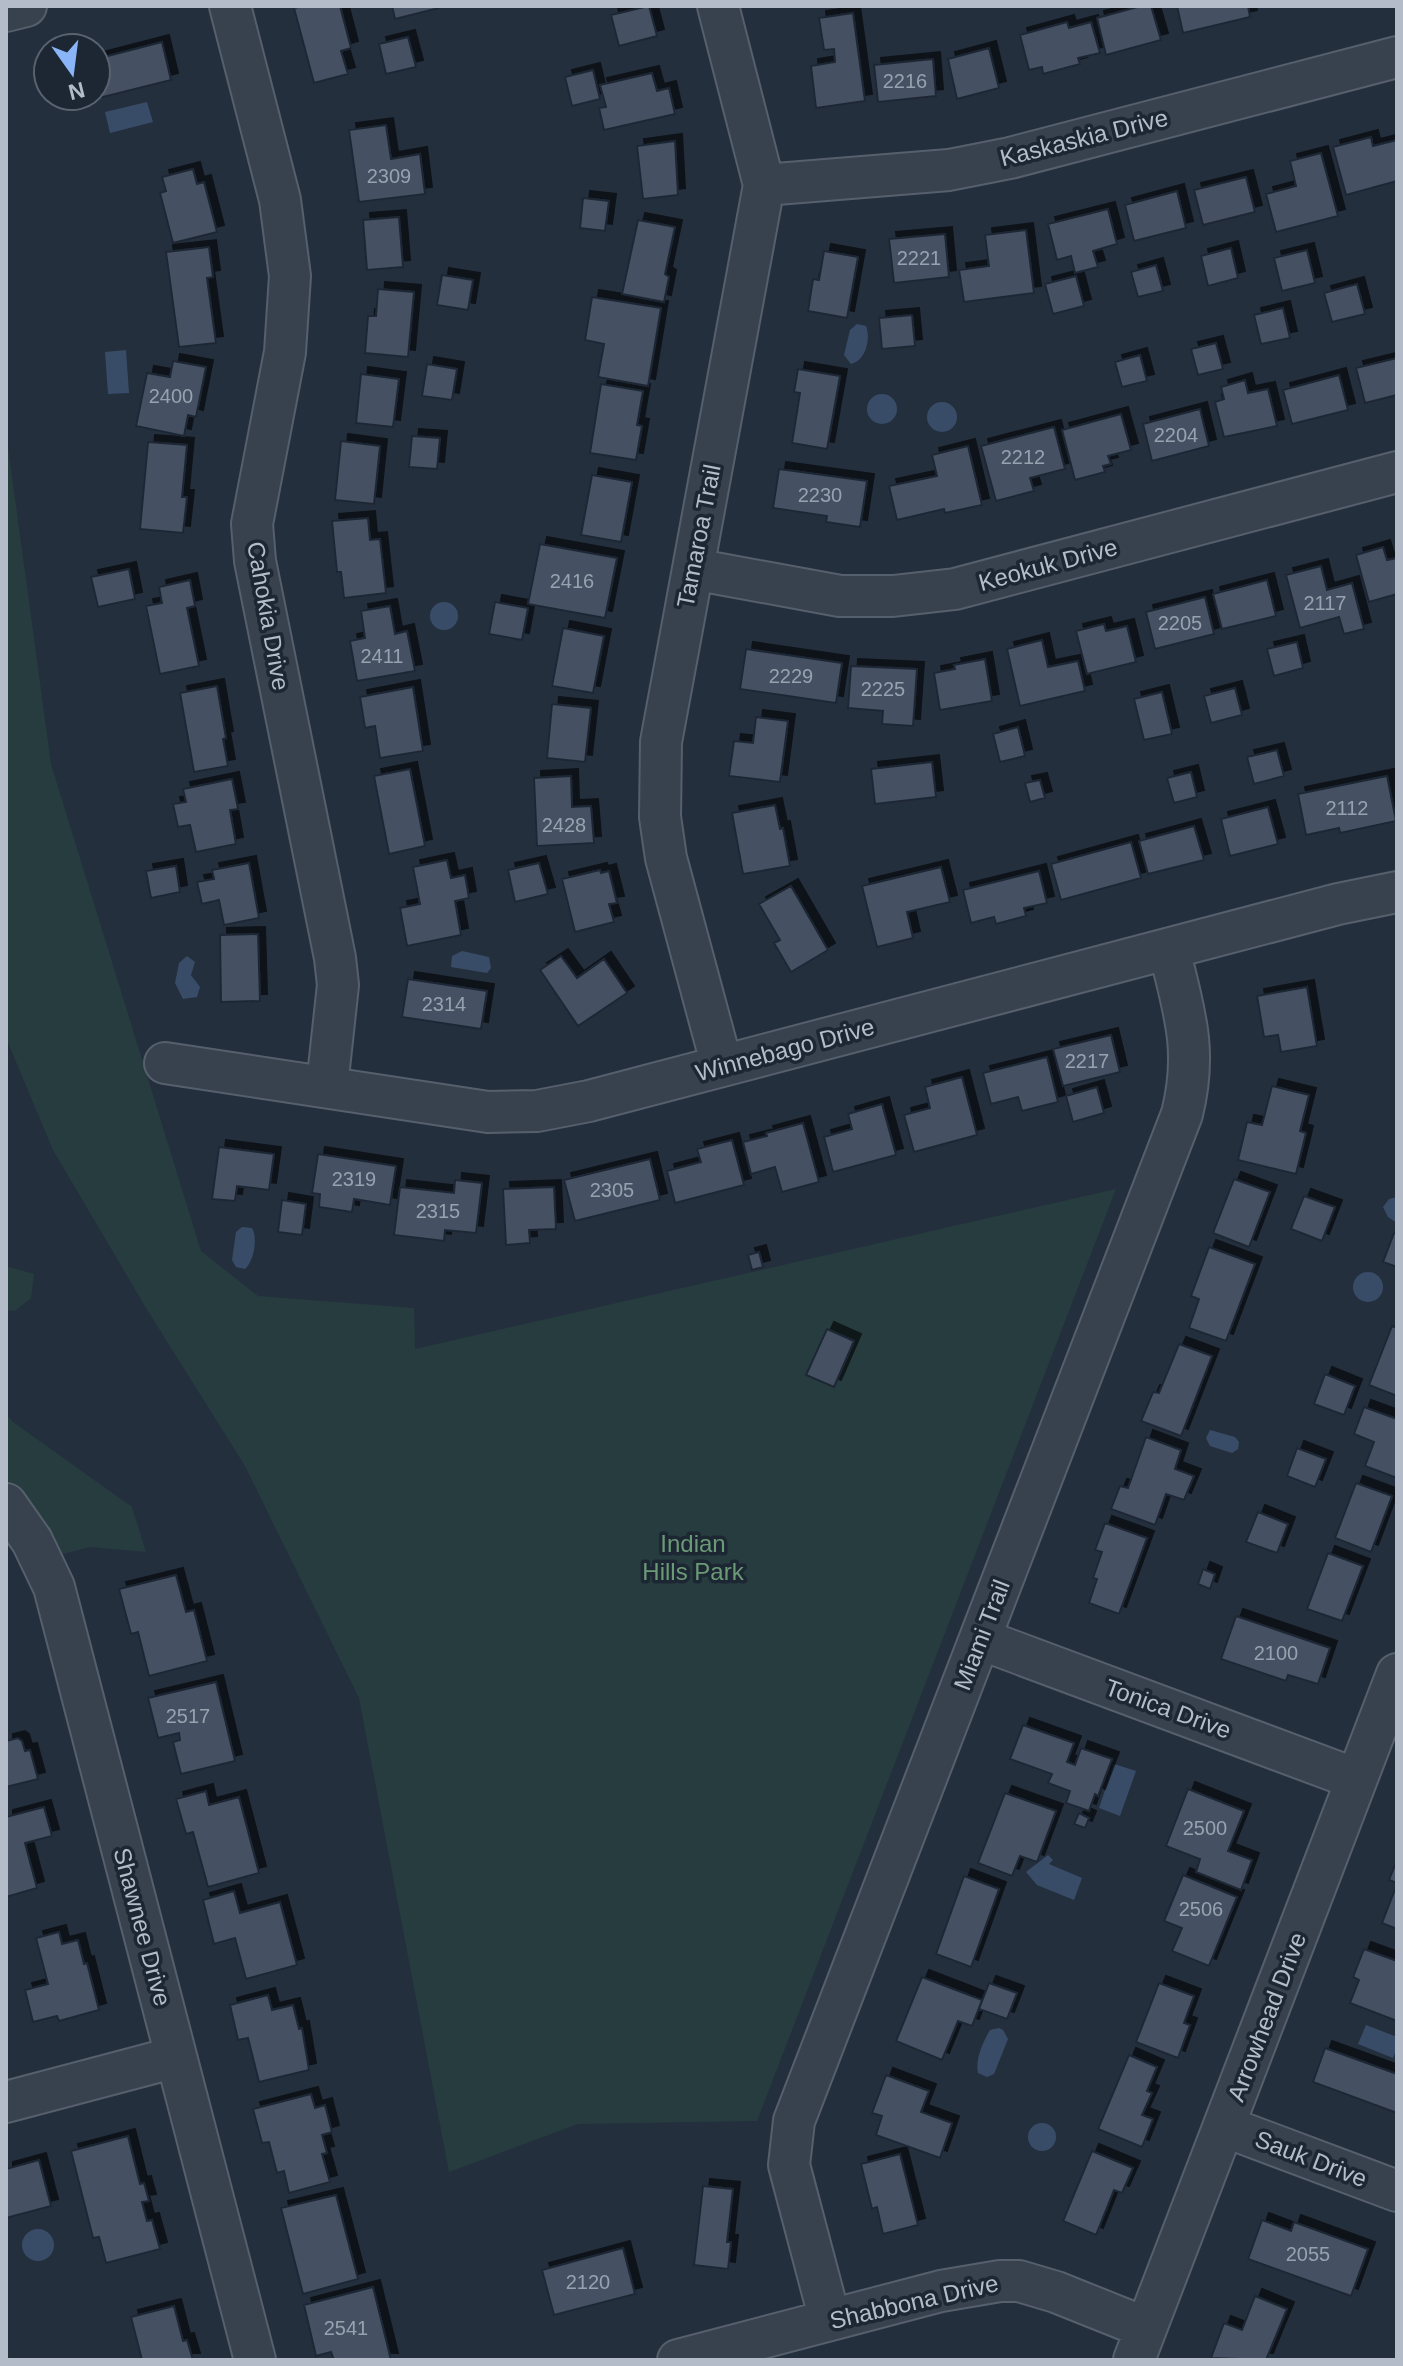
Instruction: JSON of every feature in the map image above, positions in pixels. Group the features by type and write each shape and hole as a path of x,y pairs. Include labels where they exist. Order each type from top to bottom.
{"street":[{"path":"6,11 26,6"},
{"name":"Cahokia Drive","path":"230,6 280,200 289,260 289,316 285,352 252,524 255,561 338,985 327,1086"},
{"name":"Tamaroa Trail","path":"718,6 764,185 661,742 660,817 666,858 722,1066"},
{"name":"Kaskaskia Drive","path":"764,185 949,170 980,164 1397,57"},
{"name":"Keokuk Drive","path":"693,569 840,596 893,596 955,589 1397,472"},
{"name":"Winnebago Drive","path":"165,1063 488,1112 537,1111 589,1101 1338,904 1397,892"},
{"name":"Miami Trail","path":"830,2320 789,2165 794,2121 1182,1114 1190,1073 1189,1029 1169,949"},
{"name":"Shawnee Drive","path":"6,1504 32,1541 54,1587 255,2360"},
{"name":"Tonica Drive","path":"980,1639 1356,1779"},
{"name":"Arrowhead Drive","path":"1140,2344 1226,2127 1397,1674"},
{"path":"6,2102 176,2057"},
{"name":"Sauk Drive","path":"1226,2127 1397,2191"},
{"name":"Shabbona Drive","path":"678,2360 980,2282 1019,2281 1056,2292 1140,2344"}],"green space":[{"name":"Indian Hills Park","path":"6,432 51,764 201,1251 258,1296 414,1308 415,1349 1116,1189 757,2121 578,2124 449,2172 359,1698 245,1466 146,1308 53,1150 6,1038"},
{"path":"6,1266 34,1274 31,1298 15,1311 6,1310"},
{"path":"6,1414 132,1507 146,1552 90,1547 59,1555 6,1486"}],"water":[{"path":"147,102 153,122 110,133 105,112"},
{"path":"857,324 866,326 867,343 864,354 851,364 844,355 850,330"},
{"path":"126,350 129,393 108,394 105,352"},
{"path":"882,394 893,398 897,409 893,420 882,424 871,420 867,409 871,398"},
{"path":"942,402 953,406 957,417 953,428 942,432 931,428 927,417 931,406"},
{"path":"444,602 454,606 458,616 454,626 444,630 434,626 430,616 434,606"},
{"path":"462,951 489,957 491,968 487,973 451,967 452,956"},
{"path":"187,956 195,962 191,975 200,987 197,997 183,999 175,983 179,963"},
{"path":"1397,1197 1397,1223 1388,1217 1383,1207 1389,1199"},
{"path":"242,1227 252,1228 255,1238 253,1255 245,1269 236,1267 232,1260 236,1232"},
{"path":"1368,1272 1379,1276 1383,1287 1379,1298 1368,1302 1357,1298 1353,1287 1357,1276"},
{"path":"1210,1430 1235,1437 1239,1442 1238,1449 1232,1453 1210,1446 1206,1438"},
{"path":"1114,1764 1136,1771 1120,1816 1099,1808"},
{"path":"1048,1855 1053,1860 1049,1864 1082,1878 1074,1900 1037,1885 1026,1872"},
{"path":"1366,2025 1397,2037 1393,2058 1358,2044"},
{"path":"999,2028 1008,2039 994,2074 987,2077 978,2073 979,2056 990,2030"},
{"path":"1042,2123 1052,2127 1056,2137 1052,2147 1042,2151 1032,2147 1028,2137 1032,2127"},
{"path":"38,2229 49,2234 54,2245 49,2256 38,2261 27,2256 22,2245 27,2234"}],"building":[{"path":"340,6 351,48 341,51 348,74 314,83 294,8"},
{"path":"392,6 439,6 439,8 395,19"},
{"path":"649,6 657,36 619,46 611,15"},
{"path":"1151,6 1161,40 1106,55 1097,18"},
{"path":"1177,6 1248,6 1250,17 1183,33"},
{"path":"853,13 865,101 816,108 811,66 835,62 834,49 824,50 819,18"},
{"path":"1067,22 1069,28 1091,22 1100,53 1078,58 1080,64 1043,74 1042,67 1029,70 1020,35"},
{"path":"408,37 416,67 386,74 379,44"},
{"path":"162,42 171,80 112,95 112,55"},
{"path":"989,48 999,88 957,99 948,59"},
{"path":"933,59 936,96 878,102 874,65"},
{"path":"593,70 600,99 572,106 565,77"},
{"path":"652,73 657,91 669,88 675,114 604,130 599,108 606,107 600,85"},
{"path":"386,125 391,159 420,154 425,194 359,202 349,130"},
{"path":"1371,137 1373,146 1397,140 1397,181 1346,195 1333,147"},
{"path":"675,141 678,195 643,199 637,146"},
{"path":"1321,153 1338,216 1276,232 1266,194 1296,186 1290,161"},
{"path":"193,169 197,184 204,182 217,232 173,243 160,193 166,191 162,177"},
{"path":"1246,177 1255,212 1203,225 1194,190"},
{"path":"1177,191 1186,228 1134,241 1125,205"},
{"path":"583,198 609,201 605,231 580,228"},
{"path":"1108,209 1117,244 1093,251 1098,267 1075,273 1071,256 1057,260 1048,224"},
{"path":"399,217 403,267 367,270 363,220"},
{"path":"638,220 675,227 665,274 669,277 664,302 622,294"},
{"path":"1026,230 1034,293 964,302 959,270 989,266 985,235"},
{"path":"945,234 949,277 894,283 889,239"},
{"path":"209,247 213,277 207,278 216,343 179,347 166,252"},
{"path":"1231,248 1238,278 1208,286 1201,256"},
{"path":"1307,250 1315,283 1282,291 1274,258"},
{"path":"824,251 858,257 847,318 808,311 813,279 819,280"},
{"path":"1156,265 1163,291 1138,297 1131,272"},
{"path":"442,275 473,280 468,310 437,305"},
{"path":"1076,276 1084,306 1053,314 1045,284"},
{"path":"1357,284 1365,314 1332,322 1324,293"},
{"path":"378,289 414,292 408,357 365,353 368,316 376,316"},
{"path":"592,297 661,308 648,386 598,377 604,344 585,340"},
{"path":"1283,308 1290,338 1261,344 1254,315"},
{"path":"912,315 915,346 882,349 879,318"},
{"path":"1216,343 1223,369 1198,375 1191,349"},
{"path":"1140,355 1147,381 1122,387 1115,362"},
{"path":"1397,358 1397,395 1365,403 1356,368"},
{"path":"173,361 206,367 196,417 188,415 184,436 136,426 147,373 170,377"},
{"path":"427,364 457,369 452,400 422,396"},
{"path":"798,369 840,376 827,449 792,443 800,393 794,392"},
{"path":"361,374 399,379 393,427 356,423"},
{"path":"1339,375 1348,410 1292,424 1283,390"},
{"path":"1245,380 1248,393 1268,389 1277,426 1224,437 1215,402 1224,399 1221,387"},
{"path":"601,384 643,391 637,425 642,426 636,460 590,453"},
{"path":"1200,409 1209,446 1152,461 1143,424"},
{"path":"1121,414 1131,450 1108,456 1111,464 1103,466 1105,472 1075,480 1062,430"},
{"path":"1054,427 1065,469 1030,478 1034,491 996,501 981,446"},
{"path":"412,436 440,438 437,469 409,467"},
{"path":"341,441 380,446 374,504 335,500"},
{"path":"148,442 187,445 182,497 187,497 183,533 140,529"},
{"path":"968,446 982,505 945,513 944,509 897,520 889,486 937,476 932,455"},
{"path":"779,469 867,481 860,527 826,522 827,516 773,508"},
{"path":"592,475 632,482 621,542 581,535"},
{"path":"368,518 370,540 380,539 386,593 344,598 341,572 337,572 332,521"},
{"path":"540,544 617,558 605,618 528,604"},
{"path":"1383,547 1387,560 1397,558 1397,594 1369,602 1356,555"},
{"path":"1321,566 1327,590 1352,583 1364,629 1344,634 1339,617 1300,628 1286,575"},
{"path":"129,569 135,599 98,607 91,577"},
{"path":"190,580 195,606 187,608 199,666 160,674 146,606 162,603 159,587"},
{"path":"1267,580 1276,616 1222,629 1213,594"},
{"path":"1205,597 1214,634 1155,649 1146,612"},
{"path":"495,602 528,608 522,640 489,634"},
{"path":"390,606 395,634 407,631 415,671 357,681 350,641 365,638 361,611"},
{"path":"1104,624 1106,631 1127,626 1136,662 1087,674 1076,631"},
{"path":"563,628 604,636 593,693 552,686"},
{"path":"1042,640 1048,667 1078,661 1085,691 1020,706 1007,649"},
{"path":"1297,642 1303,668 1274,676 1267,649"},
{"path":"746,649 842,663 836,703 740,689"},
{"path":"985,659 992,701 940,710 934,673 955,669 954,665"},
{"path":"851,666 917,669 913,726 882,724 883,711 848,708"},
{"path":"217,686 228,766 194,772 180,693"},
{"path":"413,687 423,751 380,758 375,726 365,728 360,697"},
{"path":"1235,688 1242,715 1211,723 1204,696"},
{"path":"1162,692 1172,734 1144,740 1134,699"},
{"path":"552,704 591,708 585,762 547,758"},
{"path":"756,717 788,721 780,782 729,776 734,741 753,743"},
{"path":"1018,727 1025,756 1000,762 993,734"},
{"path":"1277,750 1284,776 1254,784 1247,757"},
{"path":"932,762 936,797 875,804 871,769"},
{"path":"410,769 425,846 389,854 374,776"},
{"path":"1191,772 1197,797 1174,803 1167,778"},
{"path":"571,776 572,807 591,806 594,843 537,846 534,778"},
{"path":"1387,776 1396,821 1340,833 1339,828 1306,835 1298,794"},
{"path":"232,779 238,809 230,810 236,844 196,852 190,825 178,827 173,804 186,802 183,789"},
{"path":"1040,780 1045,798 1030,802 1025,783"},
{"path":"775,805 790,866 743,874 732,813"},
{"path":"1268,807 1278,844 1230,856 1221,819"},
{"path":"1194,826 1204,860 1148,874 1139,841"},
{"path":"1131,842 1141,878 1061,900 1051,864"},
{"path":"447,860 451,878 465,875 469,898 455,901 461,935 407,946 400,908 420,904 413,867"},
{"path":"249,863 259,918 224,925 219,900 202,904 197,882 214,879 212,870"},
{"path":"539,863 548,894 515,902 508,870"},
{"path":"176,866 180,892 151,898 146,871"},
{"path":"941,867 950,902 907,912 913,938 877,947 862,886"},
{"path":"600,870 601,873 609,871 617,903 609,904 614,922 575,932 562,879"},
{"path":"1039,871 1047,903 1024,908 1026,916 996,924 994,917 971,923 963,890"},
{"path":"791,886 828,950 791,972 774,943 780,940 759,904"},
{"path":"258,934 260,1001 221,1002 220,935"},
{"path":"561,956 577,978 604,959 627,993 578,1026 540,970"},
{"path":"408,979 487,991 481,1029 402,1017"},
{"path":"1307,987 1317,1046 1281,1052 1278,1035 1264,1037 1257,996"},
{"path":"1111,1035 1120,1072 1063,1086 1053,1049"},
{"path":"1047,1057 1058,1102 1022,1111 1018,1097 991,1104 983,1073"},
{"path":"962,1077 977,1135 914,1152 904,1115 930,1108 925,1087"},
{"path":"1272,1086 1309,1095 1300,1131 1306,1133 1296,1174 1238,1160 1247,1122 1262,1125"},
{"path":"1097,1087 1104,1113 1073,1122 1066,1096"},
{"path":"882,1104 896,1155 833,1172 824,1137 852,1129 848,1114"},
{"path":"803,1123 819,1182 782,1192 775,1167 751,1174 743,1142"},
{"path":"732,1140 744,1185 675,1203 667,1171 701,1162 697,1149"},
{"path":"219,1147 274,1154 269,1190 237,1186 235,1201 212,1199"},
{"path":"318,1154 396,1166 390,1205 354,1199 352,1212 319,1207 320,1194 312,1193"},
{"path":"650,1159 660,1200 575,1221 564,1180"},
{"path":"1234,1179 1270,1192 1249,1247 1213,1233"},
{"path":"455,1180 482,1183 476,1233 445,1230 444,1241 394,1235 400,1187 454,1193"},
{"path":"554,1187 556,1229 529,1230 530,1243 506,1245 503,1189"},
{"path":"1304,1196 1335,1207 1322,1241 1291,1229"},
{"path":"282,1200 306,1204 302,1235 278,1232"},
{"path":"1394,1233 1397,1234 1397,1267 1383,1262"},
{"path":"1209,1247 1255,1264 1226,1341 1189,1328 1199,1299 1191,1296"},
{"path":"759,1252 763,1267 752,1270 748,1255"},
{"path":"1392,1326 1397,1328 1397,1396 1369,1385"},
{"path":"827,1329 854,1341 834,1387 806,1375"},
{"path":"1179,1344 1212,1356 1181,1436 1141,1421 1153,1392 1159,1393"},
{"path":"1325,1374 1355,1386 1344,1415 1314,1404"},
{"path":"1364,1407 1397,1419 1397,1478 1365,1466 1374,1442 1354,1434"},
{"path":"1146,1437 1181,1450 1175,1469 1194,1476 1184,1500 1166,1494 1155,1525 1111,1509 1120,1486 1128,1488"},
{"path":"1297,1448 1326,1459 1315,1487 1287,1476"},
{"path":"1356,1483 1392,1496 1371,1552 1335,1538"},
{"path":"1258,1512 1288,1524 1277,1553 1246,1542"},
{"path":"1105,1523 1147,1538 1119,1614 1089,1603 1102,1552 1095,1550"},
{"path":"1328,1553 1363,1566 1342,1621 1307,1609"},
{"path":"1203,1569 1215,1574 1210,1589 1198,1584"},
{"path":"176,1575 186,1612 194,1610 207,1661 149,1676 138,1632 131,1634 119,1589"},
{"path":"1236,1616 1330,1648 1318,1684 1288,1675 1286,1681 1221,1659"},
{"path":"216,1682 235,1761 181,1774 173,1742 180,1740 179,1733 158,1738 148,1698"},
{"path":"1023,1725 1074,1743 1067,1762 1075,1765 1081,1748 1112,1759 1089,1811 1066,1803 1070,1791 1048,1783 1052,1774 1010,1759"},
{"path":"18,1738 25,1751 30,1750 38,1779 6,1787 6,1741"},
{"path":"1188,1789 1244,1811 1228,1851 1252,1860 1241,1890 1196,1872 1200,1859 1166,1846"},
{"path":"206,1791 209,1805 239,1797 259,1873 208,1887 193,1832 186,1834 176,1799"},
{"path":"1005,1793 1056,1811 1037,1862 1020,1856 1012,1876 978,1863"},
{"path":"44,1807 52,1836 25,1843 37,1888 6,1897 6,1817"},
{"path":"1079,1813 1089,1818 1085,1828 1074,1824"},
{"path":"1397,1860 1397,1883 1389,1880"},
{"path":"1183,1875 1237,1897 1209,1966 1172,1951 1182,1928 1164,1921"},
{"path":"964,1876 999,1889 971,1967 936,1954"},
{"path":"1397,1884 1397,1929 1382,1923"},
{"path":"234,1891 240,1913 280,1902 297,1965 246,1979 235,1938 214,1944 203,1900"},
{"path":"59,1932 62,1944 78,1940 99,2010 59,2021 57,2016 33,2022 25,1990 48,1984 36,1938"},
{"path":"1364,1949 1397,1961 1397,2021 1350,2003 1359,1980 1353,1977"},
{"path":"922,1977 982,2000 972,2026 958,2021 942,2060 896,2041"},
{"path":"989,1983 1017,1993 1007,2019 979,2009"},
{"path":"1159,1983 1194,1996 1184,2023 1190,2025 1178,2058 1136,2042"},
{"path":"268,1995 272,2010 293,2005 299,2029 302,2028 309,2070 259,2082 248,2038 238,2040 230,2005"},
{"path":"1325,2048 1397,2074 1397,2113 1313,2082"},
{"path":"1129,2055 1157,2067 1147,2091 1152,2093 1142,2115 1153,2119 1142,2147 1098,2129"},
{"path":"886,2075 929,2091 921,2112 952,2123 940,2158 876,2135 882,2116 872,2113"},
{"path":"311,2094 315,2108 325,2105 332,2132 322,2135 327,2153 322,2154 330,2182 289,2193 284,2171 277,2173 269,2142 262,2143 253,2109"},
{"path":"128,2136 140,2184 144,2183 149,2201 142,2202 147,2221 152,2220 160,2249 106,2263 99,2237 93,2238 71,2151"},
{"path":"1092,2151 1133,2168 1122,2193 1114,2190 1096,2235 1063,2221"},
{"path":"900,2154 918,2225 883,2234 877,2207 872,2209 861,2164"},
{"path":"39,2160 51,2206 6,2218 6,2169"},
{"path":"703,2186 733,2189 727,2242 731,2242 728,2269 694,2265"},
{"path":"336,2195 358,2279 303,2294 281,2208"},
{"path":"1262,2220 1291,2231 1294,2222 1368,2249 1351,2296 1248,2259"},
{"path":"623,2248 635,2294 554,2315 542,2270"},
{"path":"373,2287 391,2360 334,2360 331,2352 316,2356 304,2305"},
{"path":"1255,2296 1287,2309 1266,2360 1211,2358 1224,2323 1242,2330"},
{"path":"174,2306 183,2341 187,2340 193,2360 142,2360 131,2317"}]}
